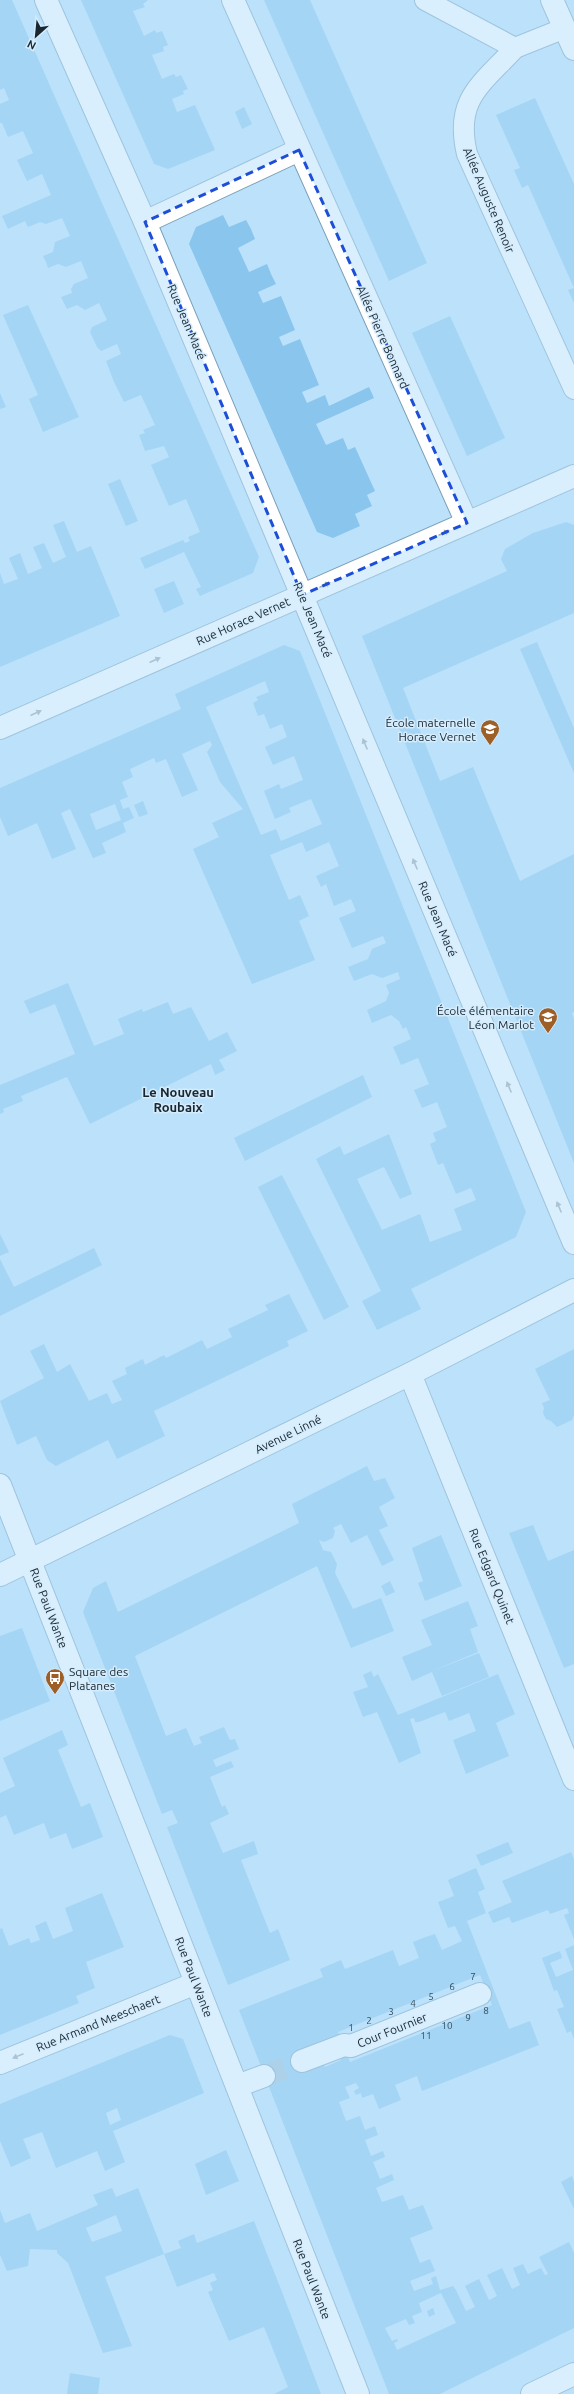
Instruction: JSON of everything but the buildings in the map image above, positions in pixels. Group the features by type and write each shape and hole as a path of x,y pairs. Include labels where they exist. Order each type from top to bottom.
{"street":[{"name":"Rue Jean Macé","path":"46,0 145,222 574,1243"},
{"name":"Allée Pierre Bonnard","path":"233,0 467,523"},
{"path":"552,0 569,26 574,49"},
{"path":"145,222 299,150"},
{"name":"Rue Horace Vernet","path":"0,728 574,476"},
{"name":"Avenue Linné","path":"0,1575 410,1374 574,1290"},
{"name":"Rue Edgard Quinet","path":"410,1374 574,1779"},
{"name":"Rue Paul Wante","path":"0,1485 31,1560 358,2394"},
{"name":"Rue Armand Meeschaert","path":"0,2063 196,1983"},
{"name":"Cour Fournier","path":"302,2061 344,2045 350,2046 480,1994"},
{"path":"237,2086 264,2076"},
{"path":"532,2394 574,2374"}],"lane":[{"path":"425,0 515,48 569,26"},
{"name":"Allée Auguste Renoir","path":"515,48 466,104 463,119 463,136 467,154 574,389"}],"highlighted area":[{"path":"299,150 467,523 302,595 145,222"}],"tunnel":[{"path":"264,2076 302,2061"}],"place":[{"name":"École maternelle Horace Vernet","path":"490,746"},
{"name":"École élémentaire Léon Marlot","path":"548,1034"},
{"name":"Square des Platanes","path":"55,1695"}],"district":[{"name":"Le Nouveau Roubaix","path":"178,1100"}]}
